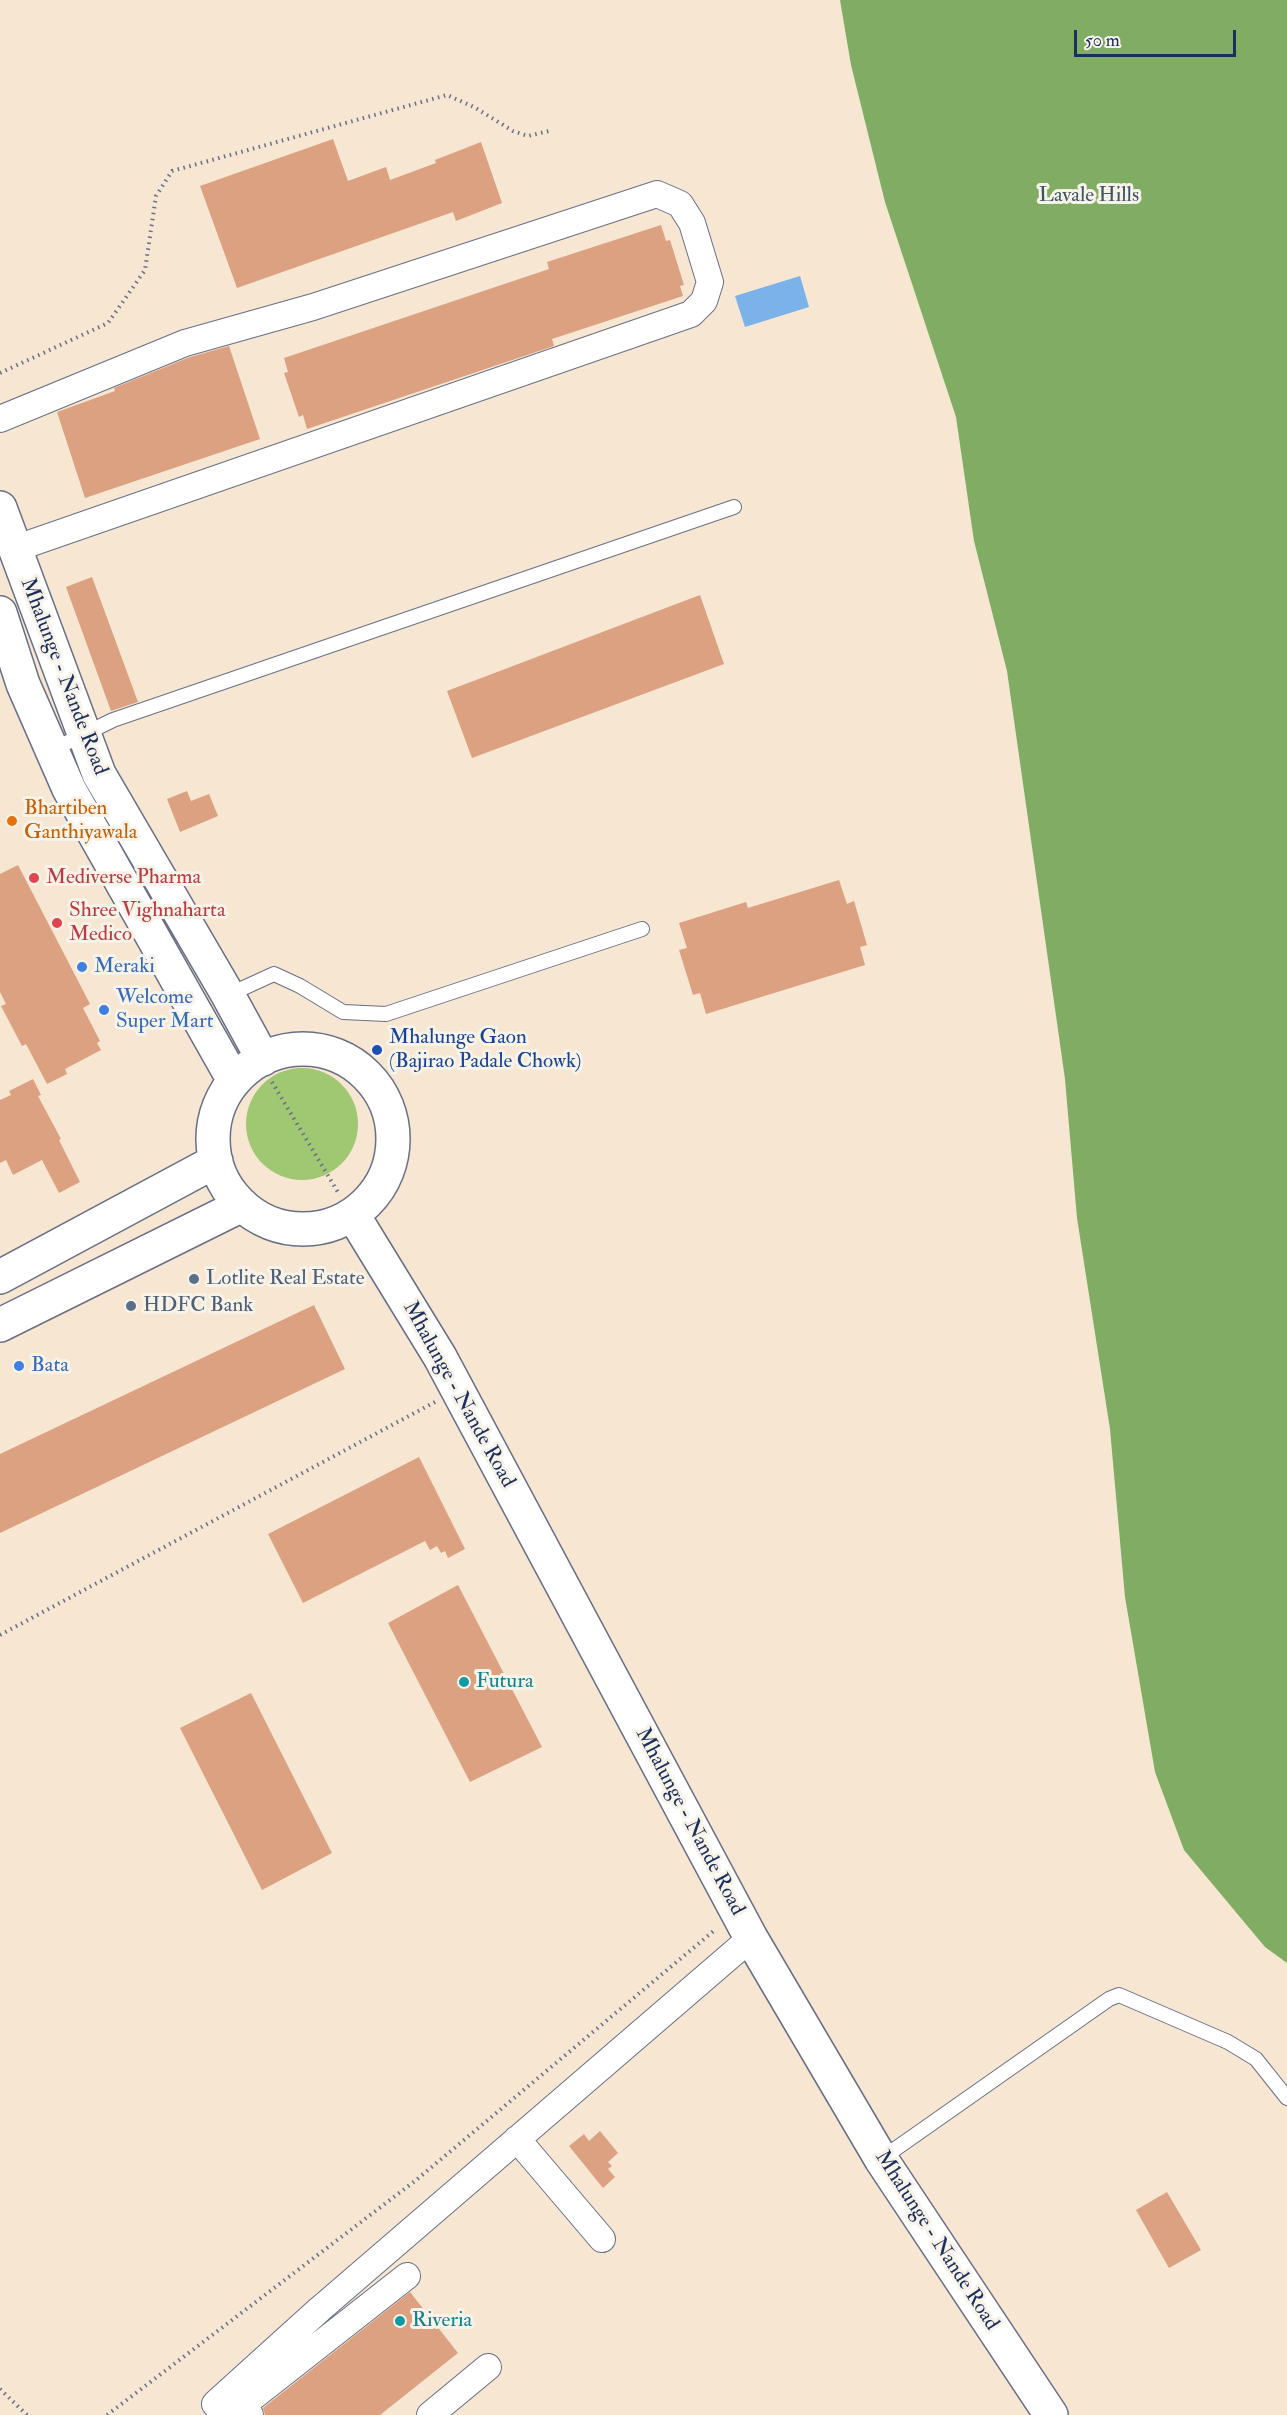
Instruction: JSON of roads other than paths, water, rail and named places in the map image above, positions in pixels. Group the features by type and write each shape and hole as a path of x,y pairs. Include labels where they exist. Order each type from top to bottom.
{"main road":[{"name":"Mhalunge - Nande Road","path":"0,508 99,774 263,1059"},
{"name":"Mhalunge - Nande Road","path":"0,613 23,684 69,789 233,1079"},
{"path":"291,1050 321,1051 350,1062 372,1081 388,1107 393,1137 389,1167 375,1194 353,1215 326,1227 296,1230 267,1222 242,1205 226,1185 216,1161 214,1131 222,1102 233,1079 263,1059 291,1050"},
{"path":"0,1277 216,1161"},
{"path":"0,1325 242,1205"},
{"name":"Mhalunge - Nande Road","path":"353,1215 440,1357 744,1924 881,2159 1051,2415"}],"street":[{"path":"0,419 185,343 313,307 657,194 680,204 692,223 711,282 704,301 691,314 14,549"},
{"path":"214,2411 320,2309 517,2139 744,1924"},
{"path":"517,2139 602,2239"},
{"path":"250,2415 246,2408 249,2400 407,2276"},
{"path":"320,2309 338,2332"},
{"path":"430,2415 488,2367"}],"lane":[{"path":"52,750 113,720 734,507"},
{"path":"228,995 274,974 300,986 343,1012 386,1014 642,929"},
{"path":"881,2159 1109,1999 1119,1995 1228,2043 1256,2059 1287,2098"}],"water":[{"path":"800,276 809,307 745,327 735,296"}],"place":[{"name":"Bhartiben Ganthiyawala","path":"12,821"},
{"name":"Mediverse Pharma","path":"34,878"},
{"name":"Shree Vighnaharta Medico","path":"57,923"},
{"name":"Meraki","path":"82,967"},
{"name":"Welcome Super Mart","path":"104,1010"},
{"name":"Mhalunge Gaon (Bajirao Padale Chowk)","path":"377,1050"},
{"name":"Lotlite Real Estate","path":"194,1279"},
{"name":"HDFC Bank","path":"131,1306"},
{"name":"Bata","path":"19,1366"},
{"name":"Futura","path":"464,1682"},
{"name":"Riveria","path":"400,2321"}],"park label":[{"name":"Lavale Hills","path":"1089,196"}]}
